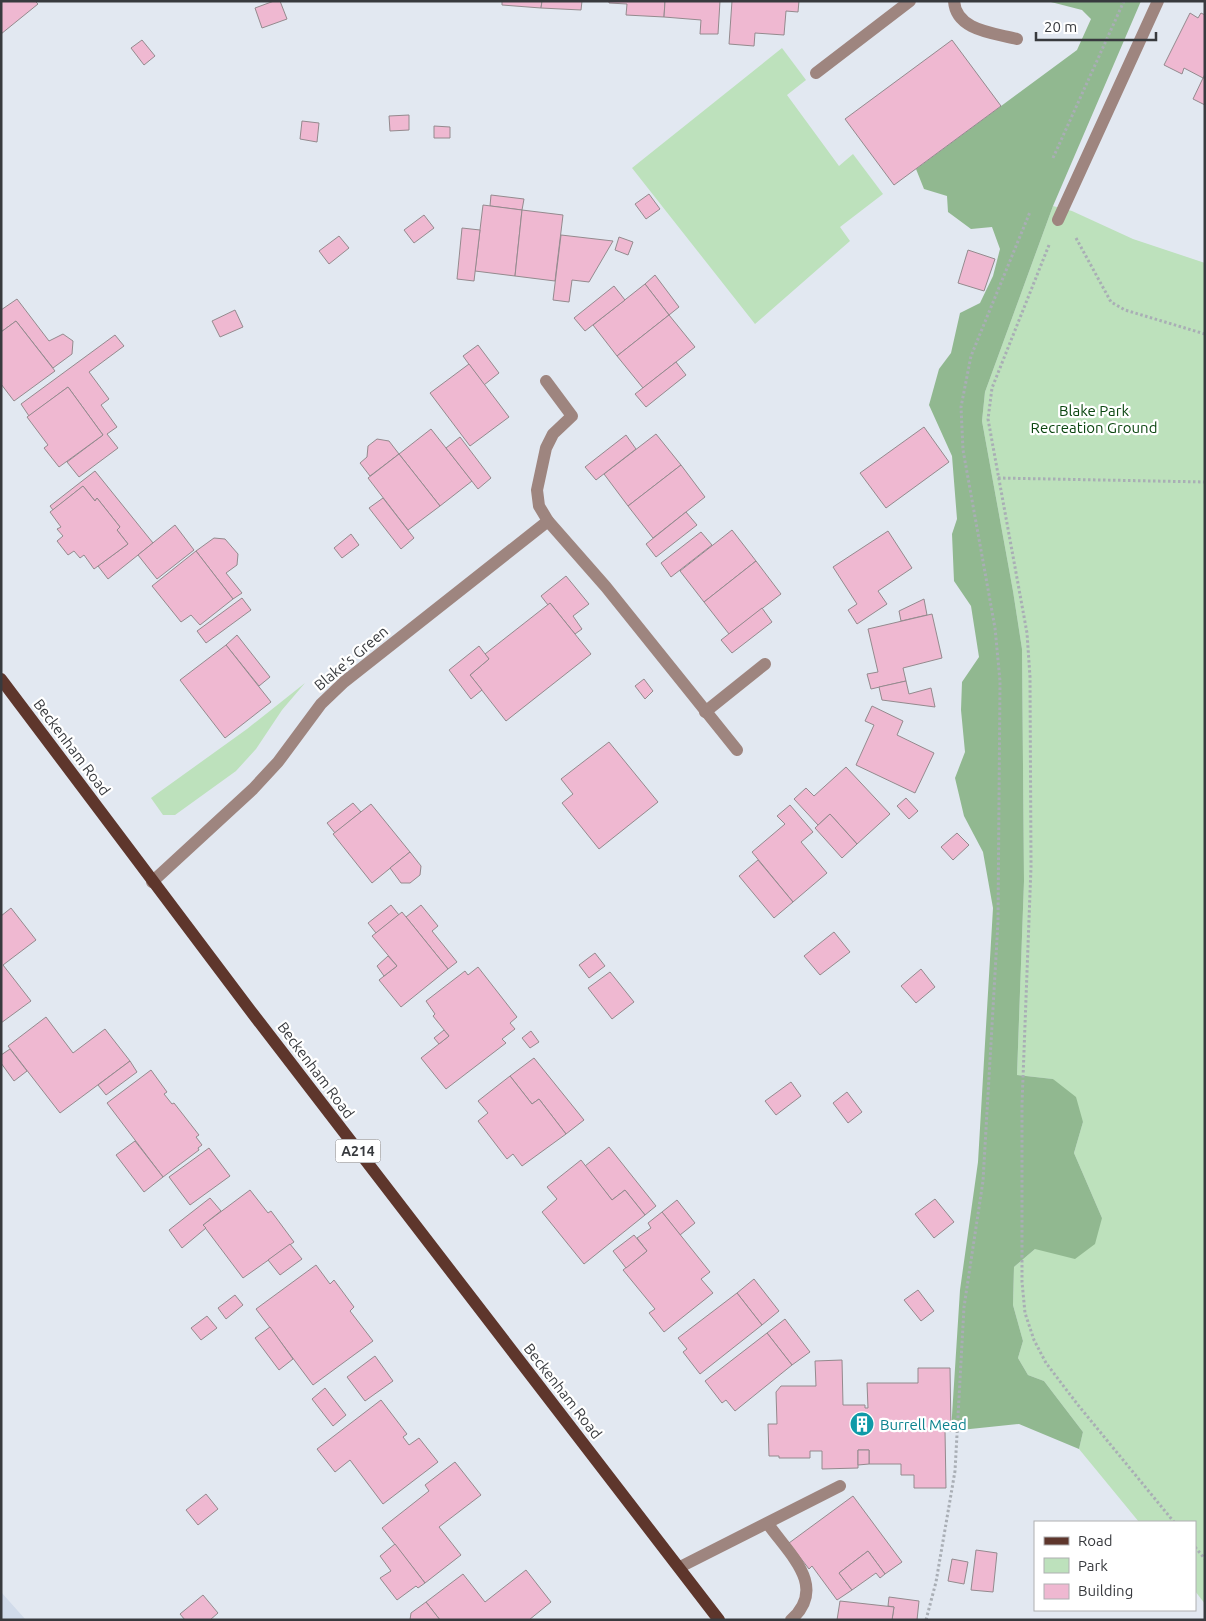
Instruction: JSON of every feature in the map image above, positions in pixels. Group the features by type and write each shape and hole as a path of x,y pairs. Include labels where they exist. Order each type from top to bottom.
{"main road":[{"name":"Beckenham Road","path":"1,679 152,882 719,1620"}],"street":[{"path":"816,73 910,1"},
{"path":"954,1 961,19 972,27 1017,39"},
{"path":"1058,220 1158,1"},
{"path":"546,380 572,416 553,434 546,448 538,490 540,506 548,521 606,586 737,750"},
{"name":"Blake's Green","path":"152,882 253,789 278,762 321,704 344,682 548,521"},
{"path":"705,712 765,664"},
{"path":"680,1567 840,1486"},
{"path":"768,1524 798,1566 808,1588 806,1604 791,1620"}],"path":[{"path":"1050,166 1124,1"},
{"path":"926,1620 936,1582 955,1471 964,1307 983,1181 998,922 1000,681 996,628 963,450 961,407 970,356 1030,211"},
{"path":"1058,220 992,388 988,418 1027,633 1030,677 1031,867 1022,1104 1022,1282 1026,1313 1034,1340 1046,1363 1173,1521"},
{"path":"1072,231 1111,302 1125,310 1205,334"},
{"path":"998,478 1205,482"},
{"path":"1196,1548 1205,1559"}],"shaded area":[{"path":"1,1592 26,1620 1,1620"}],"green space":[{"path":"1047,1 1141,1 1053,206 985,392 982,421 1022,649 1024,881 1017,1075 1053,1079 1076,1097 1083,1122 1074,1153 1102,1218 1095,1244 1075,1259 1035,1249 1014,1267 1013,1305 1023,1341 1018,1358 1028,1375 1044,1381 1083,1432 1079,1449 1019,1424 951,1431 960,1290 978,1162 993,908 983,852 964,816 955,778 965,752 961,710 962,682 979,657 971,606 954,581 952,534 957,519 952,456 929,405 939,369 951,353 960,313 980,303 993,276 1000,249 992,227 971,229 948,212 947,196 924,189 916,169 1077,50 1091,19 1082,10"},
{"path":"782,48 806,80 787,95 839,166 853,154 883,194 840,227 850,241 755,324 632,168"},
{"name":"Blake Park Recreation Ground","path":"1053,206 1072,211 1133,239 1205,263 1205,1604 1196,1592 1196,1521 1138,1521 1079,1449 1083,1432 1044,1381 1028,1375 1018,1358 1023,1341 1013,1305 1014,1267 1035,1249 1102,1218 1074,1153 1083,1122 1053,1079 1017,1075 1024,881 1022,649 982,421 985,392"},
{"path":"305,683 282,710 256,749 236,771 175,815 163,815 151,798 247,729"}],"building":[{"path":"1,1 35,1 38,4 1,34"},
{"path":"274,1 280,1 287,19 262,28 255,8"},
{"path":"502,1 542,1 541,8 502,5"},
{"path":"542,1 582,1 581,10 541,8"},
{"path":"609,1 665,1 664,17 626,15 627,4 609,3"},
{"path":"665,1 720,1 718,34 700,34 701,20 664,17"},
{"path":"732,1 799,1 798,12 786,11 784,35 755,33 754,46 729,44"},
{"path":"1190,13 1198,18 1201,13 1205,15 1205,74 1203,78 1184,68 1182,74 1164,65"},
{"path":"142,40 155,56 144,65 131,48"},
{"path":"952,40 1001,106 894,185 845,119"},
{"path":"1203,78 1205,78 1205,105 1193,99"},
{"path":"409,115 409,130 390,131 389,116"},
{"path":"302,121 319,123 317,142 300,139"},
{"path":"434,126 450,127 450,138 434,138"},
{"path":"649,194 660,209 646,219 635,204"},
{"path":"491,195 524,199 522,210 490,206"},
{"path":"483,205 522,210 515,276 475,271"},
{"path":"522,210 563,215 555,281 515,276"},
{"path":"424,215 434,228 414,243 404,230"},
{"path":"462,228 480,230 474,281 457,279"},
{"path":"561,235 613,241 589,282 572,280 569,302 553,300"},
{"path":"339,236 349,248 329,264 319,251"},
{"path":"619,237 633,242 628,255 615,250"},
{"path":"968,250 995,259 984,291 958,283"},
{"path":"655,275 679,307 669,315 645,284"},
{"path":"645,284 669,315 617,356 593,325"},
{"path":"614,286 625,300 585,331 574,318"},
{"path":"17,299 49,341 63,334 73,341 72,354 53,368 16,321 1,332 1,310"},
{"path":"235,310 243,327 220,337 212,321"},
{"path":"669,315 695,347 643,388 617,356"},
{"path":"16,321 55,371 14,401 1,384 1,332"},
{"path":"115,335 124,346 89,372 109,399 101,405 117,427 107,434 118,448 79,477 67,462 103,435 68,387 29,416 21,404"},
{"path":"478,345 499,373 484,385 463,356"},
{"path":"676,362 686,375 646,407 635,394"},
{"path":"469,364 509,417 470,446 430,393"},
{"path":"68,387 103,435 59,467 44,448 48,445 27,417"},
{"path":"924,427 949,462 886,508 860,473"},
{"path":"431,429 472,481 440,506 399,454"},
{"path":"656,434 681,465 628,506 604,474"},
{"path":"626,435 636,449 596,480 585,467"},
{"path":"460,437 491,478 478,489 446,448"},
{"path":"377,439 389,441 399,454 370,476 360,463 367,457 368,446"},
{"path":"399,454 440,506 408,530 368,478"},
{"path":"681,465 705,497 653,538 628,506"},
{"path":"95,471 153,543 108,579 98,566 128,544 117,530 120,527 97,498 95,501 83,486 53,510 50,506"},
{"path":"83,486 95,501 97,498 120,527 117,530 128,544 94,569 84,555 80,558 74,551 68,555 57,541 63,536 57,529 61,527 50,512"},
{"path":"383,498 414,538 401,549 369,508"},
{"path":"686,512 697,525 656,557 646,544"},
{"path":"175,525 194,550 157,579 138,555"},
{"path":"732,530 756,561 704,602 680,571"},
{"path":"888,531 912,568 878,591 887,604 857,624 848,610 857,604 833,567"},
{"path":"701,532 712,545 671,577 661,563"},
{"path":"351,534 359,545 342,558 334,548"},
{"path":"214,538 225,539 238,554 237,565 226,573 242,593 233,599 196,551"},
{"path":"196,551 233,599 200,625 191,615 181,622 152,586"},
{"path":"756,561 781,594 729,634 704,602"},
{"path":"566,576 589,604 573,616 582,629 575,634 550,603 548,605 541,596"},
{"path":"242,598 251,610 206,643 197,631"},
{"path":"924,599 927,615 901,621 899,611"},
{"path":"550,603 591,654 506,721 470,675 489,659 485,654"},
{"path":"762,608 772,622 732,653 721,640"},
{"path":"932,614 942,658 903,668 906,681 871,689 867,674 878,672 868,629"},
{"path":"237,635 270,677 259,686 226,645"},
{"path":"226,645 271,702 225,738 180,680"},
{"path":"479,646 489,659 470,675 482,690 471,699 449,670"},
{"path":"644,679 653,691 645,699 635,686"},
{"path":"906,681 909,694 931,688 935,707 882,700 879,687"},
{"path":"872,706 903,721 897,735 934,753 915,793 856,765 874,725 865,721"},
{"path":"609,742 658,802 599,849 562,803 573,794 561,779"},
{"path":"846,767 890,814 857,844 830,814 818,825 794,799 806,788 814,796"},
{"path":"906,798 918,811 909,819 897,806"},
{"path":"353,803 361,812 335,833 327,823"},
{"path":"371,804 410,852 372,883 333,834"},
{"path":"790,805 813,832 801,842 827,873 793,902 752,852 785,824 777,816"},
{"path":"830,814 857,844 842,858 815,828"},
{"path":"957,833 969,845 953,860 941,847"},
{"path":"410,852 421,866 420,875 410,883 401,883 390,868"},
{"path":"758,860 793,902 774,918 739,876"},
{"path":"391,905 399,915 376,933 368,923"},
{"path":"421,905 438,926 432,931 457,962 448,969 406,917"},
{"path":"11,908 36,940 3,965 31,1001 1,1023 1,916"},
{"path":"402,912 448,969 401,1007 379,980 397,966 372,936"},
{"path":"834,932 850,952 820,975 804,956"},
{"path":"595,953 605,966 589,978 579,965"},
{"path":"388,956 397,966 384,976 377,966"},
{"path":"478,967 517,1017 510,1023 515,1029 502,1039 506,1043 446,1089 421,1058 449,1036 433,1016 435,1014 426,1001 465,971 468,975"},
{"path":"921,969 935,987 916,1003 901,986"},
{"path":"610,972 634,1002 612,1019 588,988"},
{"path":"46,1017 73,1053 105,1029 130,1061 60,1113 8,1046"},
{"path":"444,1030 449,1036 439,1044 434,1038"},
{"path":"531,1031 539,1042 530,1048 522,1038"},
{"path":"10,1049 27,1071 14,1081 1,1063 1,1055"},
{"path":"534,1058 584,1120 566,1134 539,1099 532,1104 510,1076"},
{"path":"130,1061 137,1072 106,1095 98,1085"},
{"path":"151,1070 167,1092 164,1094 172,1104 174,1103 199,1135 196,1137 202,1145 198,1148 199,1150 163,1177 107,1103"},
{"path":"510,1076 532,1104 539,1099 566,1134 522,1166 513,1154 507,1159 478,1121 488,1113 478,1101"},
{"path":"791,1082 801,1096 776,1115 765,1101"},
{"path":"847,1092 862,1112 848,1123 833,1103"},
{"path":"135,1141 163,1177 144,1192 116,1155"},
{"path":"609,1147 656,1206 645,1215 625,1190 612,1200 585,1166"},
{"path":"209,1148 230,1176 190,1205 169,1177"},
{"path":"581,1160 612,1200 625,1190 645,1215 584,1264 542,1212 557,1199 547,1187"},
{"path":"250,1190 268,1213 271,1211 294,1242 243,1278 203,1225"},
{"path":"210,1198 221,1211 203,1225 206,1228 182,1248 169,1230"},
{"path":"935,1199 954,1222 934,1238 915,1214"},
{"path":"677,1200 695,1223 680,1235 662,1212"},
{"path":"662,1212 710,1272 701,1279 713,1293 664,1332 649,1313 655,1309 623,1270 647,1251 637,1238 651,1228 648,1223"},
{"path":"634,1235 647,1251 626,1268 613,1251"},
{"path":"290,1244 302,1259 280,1275 268,1260"},
{"path":"316,1265 330,1284 334,1280 354,1307 350,1311 373,1341 313,1385 256,1309"},
{"path":"754,1279 779,1311 762,1325 737,1293"},
{"path":"918,1290 934,1311 921,1321 904,1300"},
{"path":"737,1293 762,1325 700,1374 683,1352 687,1349 678,1338"},
{"path":"235,1295 243,1305 226,1319 218,1308"},
{"path":"207,1316 217,1328 201,1340 191,1328"},
{"path":"785,1319 810,1352 792,1365 767,1333"},
{"path":"270,1327 293,1359 279,1370 255,1338"},
{"path":"767,1333 792,1365 735,1411 726,1400 722,1403 705,1381"},
{"path":"375,1356 393,1381 365,1401 347,1377"},
{"name":"Burrell Mead","path":"842,1360 843,1405 865,1405 865,1408 868,1408 867,1383 918,1383 918,1368 950,1368 951,1431 945,1431 946,1488 914,1488 914,1475 901,1475 901,1464 869,1464 869,1450 858,1450 858,1468 822,1469 822,1451 810,1451 810,1458 779,1458 779,1456 769,1456 768,1424 777,1424 776,1392 781,1386 816,1386 815,1361"},
{"path":"325,1388 346,1415 333,1426 312,1399"},
{"path":"381,1400 407,1434 403,1437 409,1445 419,1438 438,1462 383,1504 350,1460 335,1472 317,1449"},
{"path":"858,1450 869,1450 869,1464 858,1465"},
{"path":"455,1462 481,1495 439,1527 461,1555 425,1583 382,1528 429,1491 425,1485"},
{"path":"206,1494 218,1509 198,1525 186,1510"},
{"path":"853,1496 902,1562 885,1574 868,1551 839,1573 852,1590 837,1600 812,1566 809,1569 789,1543"},
{"path":"395,1544 425,1583 418,1588 416,1586 397,1600 380,1578 391,1571 380,1556"},
{"path":"976,1550 997,1553 993,1592 971,1590"},
{"path":"868,1551 885,1574 880,1578 876,1573 852,1590 839,1573"},
{"path":"952,1559 968,1562 964,1584 948,1581"},
{"path":"526,1570 551,1602 529,1620 440,1620 426,1602 463,1574 485,1602"},
{"path":"203,1595 218,1613 210,1620 185,1620 180,1614"},
{"path":"889,1597 919,1601 917,1620 892,1620 894,1607 888,1606"},
{"path":"840,1601 894,1607 892,1620 837,1620"},
{"path":"426,1602 440,1620 410,1620 411,1613"}],"place":[{"name":"Burrell Mead","path":"862,1424"}]}
